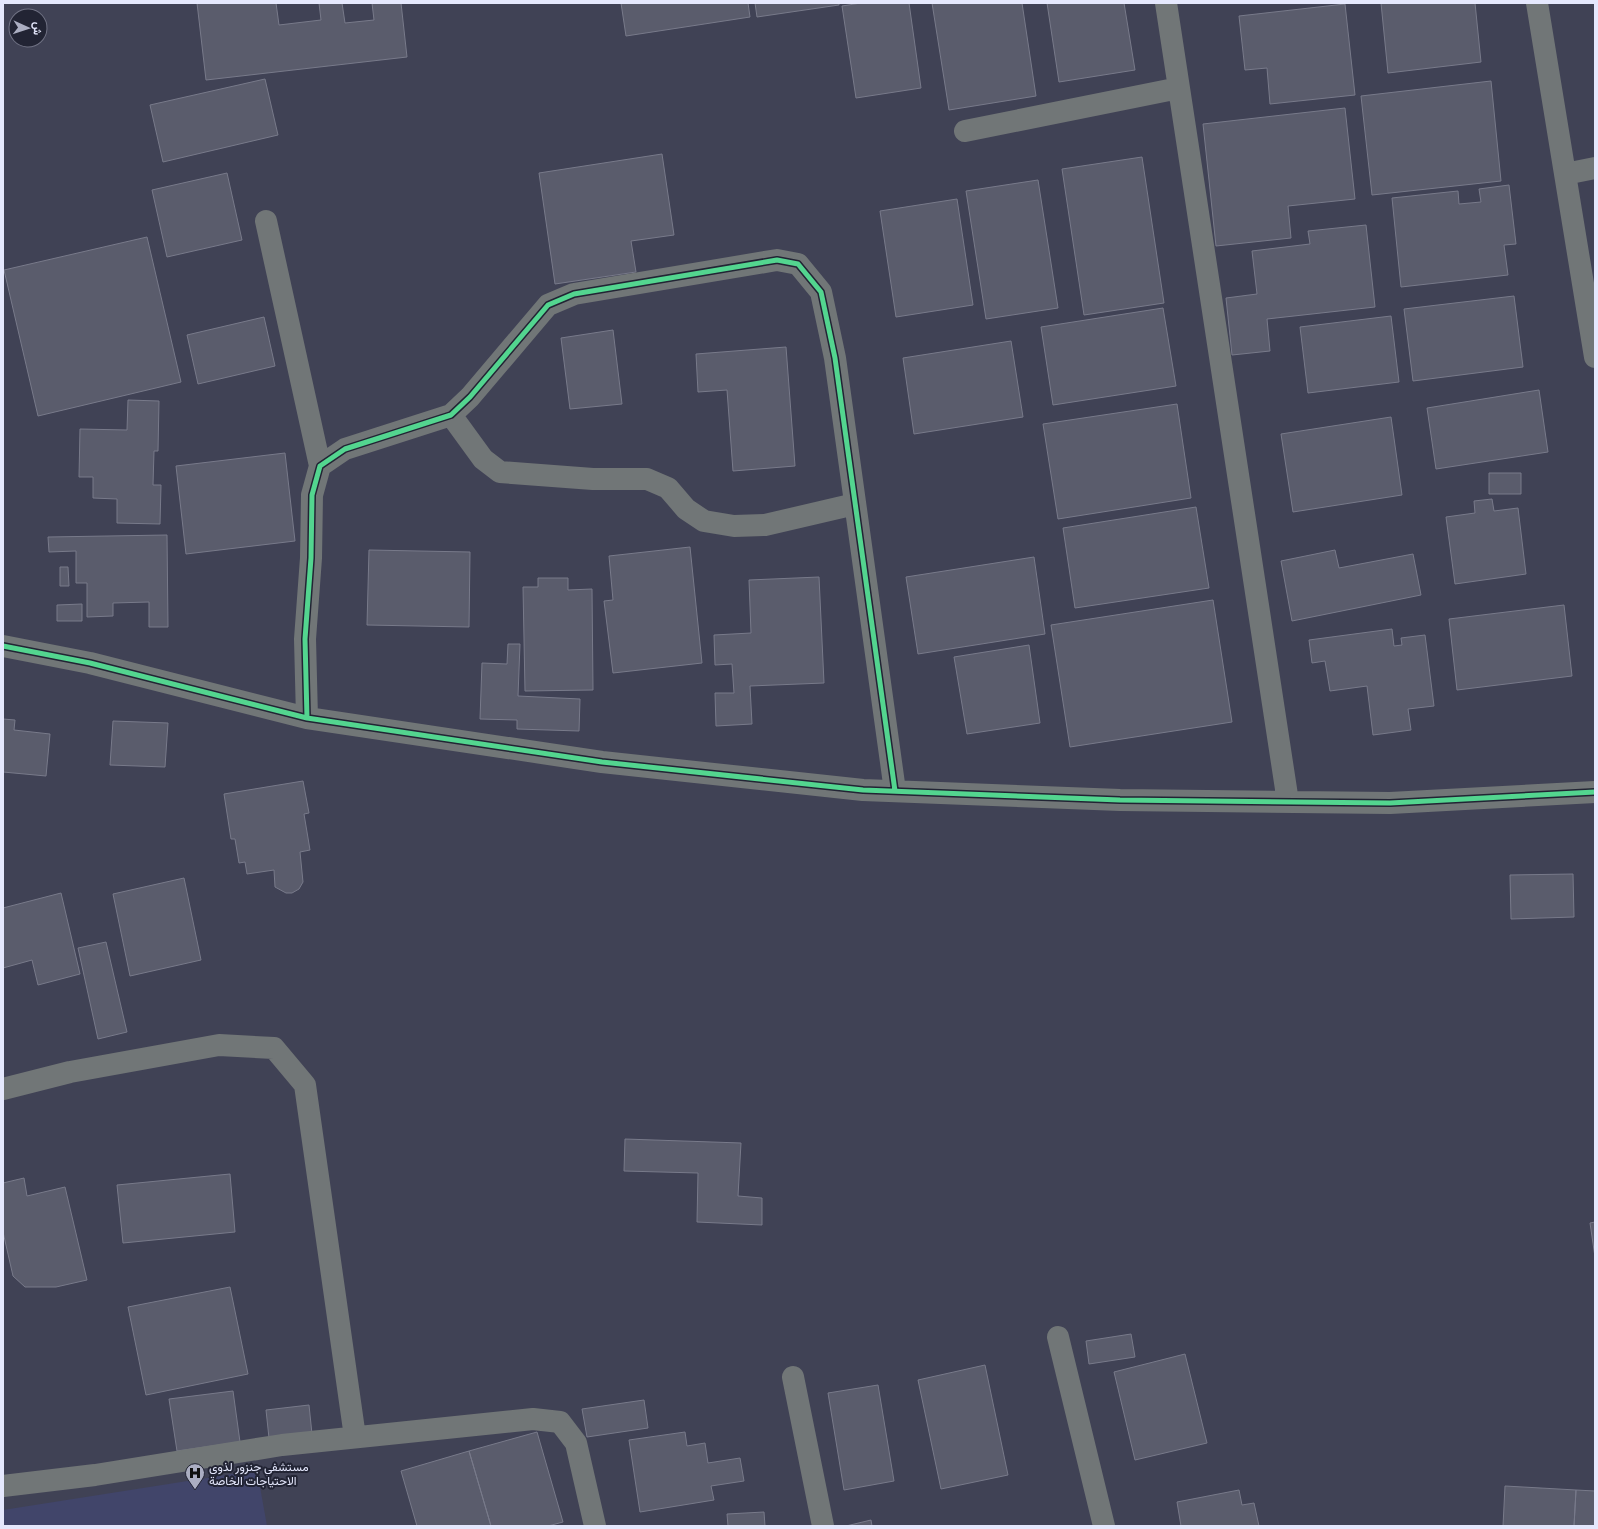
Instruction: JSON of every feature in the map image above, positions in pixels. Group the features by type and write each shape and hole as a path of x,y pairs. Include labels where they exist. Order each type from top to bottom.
{"street":[{"path":"1166,3 1288,802"},
{"path":"1537,3 1595,358"},
{"path":"965,131 1179,88"},
{"path":"1565,174 1595,168"},
{"path":"266,221 320,466 312,495 311,558 305,639 307,718"},
{"path":"320,466 345,449 451,414 470,397 548,305 574,294 777,260 798,264 821,292 835,358 895,791"},
{"path":"451,414 483,459 500,472 593,479 647,479 668,488 686,509 704,521 734,526 765,525 855,504"},
{"path":"3,646 90,663 307,718 602,762 863,790 1120,800 1390,803 1595,792"},
{"path":"3,1089 70,1072 219,1045 274,1048 305,1085 355,1437"},
{"path":"1058,1337 1104,1526"},
{"path":"793,1377 823,1526"},
{"path":"3,1486 95,1475 282,1445 533,1419 560,1422 576,1443 595,1526"}],"shaded area":[{"name":"مستشفي جنزور لذوي الاحتياجات الخاصة","path":"257,1470 267,1526 3,1526 3,1510"}],"building":[{"path":"197,3 276,3 279,25 321,20 319,3 342,3 345,23 374,20 372,3 401,3 407,57 206,80"},
{"path":"621,3 748,3 750,17 626,36"},
{"path":"755,3 839,3 839,5 757,17"},
{"path":"861,3 909,3 921,88 856,98 842,6"},
{"path":"932,3 1022,3 1036,96 949,110"},
{"path":"1047,3 1124,3 1135,70 1059,82"},
{"path":"1381,3 1475,3 1481,62 1388,73"},
{"path":"1345,4 1355,95 1270,104 1267,68 1245,70 1239,16"},
{"path":"265,79 278,135 163,162 150,105"},
{"path":"1491,81 1501,181 1372,195 1361,96"},
{"path":"1345,108 1355,199 1288,206 1291,238 1216,246 1203,124"},
{"path":"662,154 674,235 631,241 636,272 555,284 539,173"},
{"path":"1142,157 1164,303 1084,315 1062,169"},
{"path":"227,173 242,240 167,257 152,190"},
{"path":"1038,180 1058,308 986,319 966,191"},
{"path":"1509,185 1516,244 1504,245 1508,275 1401,287 1392,198 1458,191 1459,204 1481,202 1479,189"},
{"path":"957,199 973,305 896,317 880,211"},
{"path":"1366,225 1375,307 1267,319 1270,351 1232,355 1226,298 1257,294 1252,251 1310,244 1308,231"},
{"path":"147,237 181,382 38,416 4,270"},
{"path":"1514,296 1523,367 1413,381 1404,309"},
{"path":"1163,308 1176,386 1053,405 1041,327"},
{"path":"1391,316 1399,382 1308,393 1300,327"},
{"path":"264,317 275,366 198,384 187,335"},
{"path":"613,330 622,404 570,409 561,338"},
{"path":"1011,341 1023,417 914,434 903,358"},
{"path":"786,347 795,466 733,471 727,390 698,392 696,354"},
{"path":"1539,390 1548,452 1436,469 1427,408"},
{"path":"128,400 159,401 158,451 154,451 153,485 161,485 160,524 117,523 117,499 93,498 93,477 79,477 80,429 127,430"},
{"path":"1177,404 1191,498 1058,519 1043,424"},
{"path":"1391,417 1402,495 1293,512 1281,434"},
{"path":"285,453 295,541 186,554 176,466"},
{"path":"1489,473 1521,473 1521,494 1489,494"},
{"path":"1492,499 1494,511 1518,508 1526,574 1455,584 1446,517 1475,513 1474,501"},
{"path":"1196,507 1209,588 1075,608 1063,528"},
{"path":"167,535 168,627 149,627 149,602 113,603 113,616 87,617 87,583 76,583 76,551 49,552 48,537"},
{"path":"690,547 702,663 613,673 604,601 613,600 609,556"},
{"path":"369,550 470,552 469,627 367,625"},
{"path":"1335,550 1339,568 1413,554 1421,595 1292,621 1281,561"},
{"path":"1034,557 1045,634 918,654 906,577"},
{"path":"60,567 68,567 69,586 60,586"},
{"path":"819,577 824,683 750,686 752,724 716,726 715,693 734,693 732,664 715,665 714,635 751,633 749,580"},
{"path":"538,578 568,578 568,590 592,589 593,690 525,691 523,587 538,587"},
{"path":"1213,600 1232,722 1070,747 1051,625"},
{"path":"82,604 82,621 57,621 57,605"},
{"path":"1564,605 1572,676 1457,690 1449,619"},
{"path":"1392,629 1394,646 1402,645 1401,638 1425,635 1434,706 1408,709 1411,730 1373,735 1367,686 1330,691 1325,661 1312,663 1309,640"},
{"path":"508,644 520,644 518,696 580,699 579,731 517,729 517,720 480,719 482,663 507,664"},
{"path":"1029,645 1040,723 967,734 954,657"},
{"path":"3,719 15,720 14,730 50,734 46,776 3,772"},
{"path":"113,721 168,723 165,767 110,765"},
{"path":"303,781 309,813 304,814 310,850 300,852 303,882 299,889 292,893 286,893 275,887 274,870 247,874 245,862 239,863 235,839 231,839 224,794"},
{"path":"1573,874 1574,917 1511,919 1510,875"},
{"path":"184,878 201,960 130,976 113,894"},
{"path":"61,893 80,974 38,985 32,960 3,968 3,908"},
{"path":"106,942 127,1032 98,1039 78,948"},
{"path":"625,1139 741,1143 738,1196 762,1198 762,1225 697,1222 698,1173 624,1171"},
{"path":"230,1174 235,1232 123,1243 117,1185"},
{"path":"24,1178 27,1196 65,1187 87,1280 56,1287 25,1287 13,1276 3,1232 3,1183"},
{"path":"1595,1222 1595,1257 1590,1223"},
{"path":"230,1287 248,1374 146,1395 128,1307"},
{"path":"1131,1334 1135,1357 1089,1364 1086,1341"},
{"path":"1185,1354 1207,1443 1135,1460 1114,1372"},
{"path":"985,1365 1008,1475 941,1489 918,1380"},
{"path":"878,1385 894,1481 844,1490 828,1393"},
{"path":"233,1391 240,1442 177,1451 169,1399"},
{"path":"644,1400 648,1428 587,1437 582,1409"},
{"path":"309,1405 312,1434 269,1438 266,1410"},
{"path":"537,1432 563,1522 548,1526 491,1526 469,1451"},
{"path":"685,1432 687,1446 705,1443 708,1463 740,1458 744,1481 711,1486 714,1500 640,1512 629,1440"},
{"path":"469,1451 491,1526 417,1526 401,1471"},
{"path":"1505,1486 1576,1490 1574,1526 1503,1526"},
{"path":"1239,1490 1242,1505 1254,1503 1259,1526 1181,1526 1177,1502"},
{"path":"1576,1490 1595,1491 1595,1526 1574,1526"},
{"path":"764,1512 765,1526 728,1526 727,1514"},
{"path":"871,1520 872,1526 846,1526"}],"cycle path":[{"path":"307,718 305,639 311,558 312,495 320,466 345,449 451,415 470,397 548,305 574,294 777,260 798,264 821,292 835,358 895,791"},
{"path":"3,646 90,663 307,718 602,762 863,790 1120,800 1390,803 1595,792"}],"place":[{"name":"مستشفي جنزور لذوي الاحتياجات الخاصة","path":"195,1490"}]}
